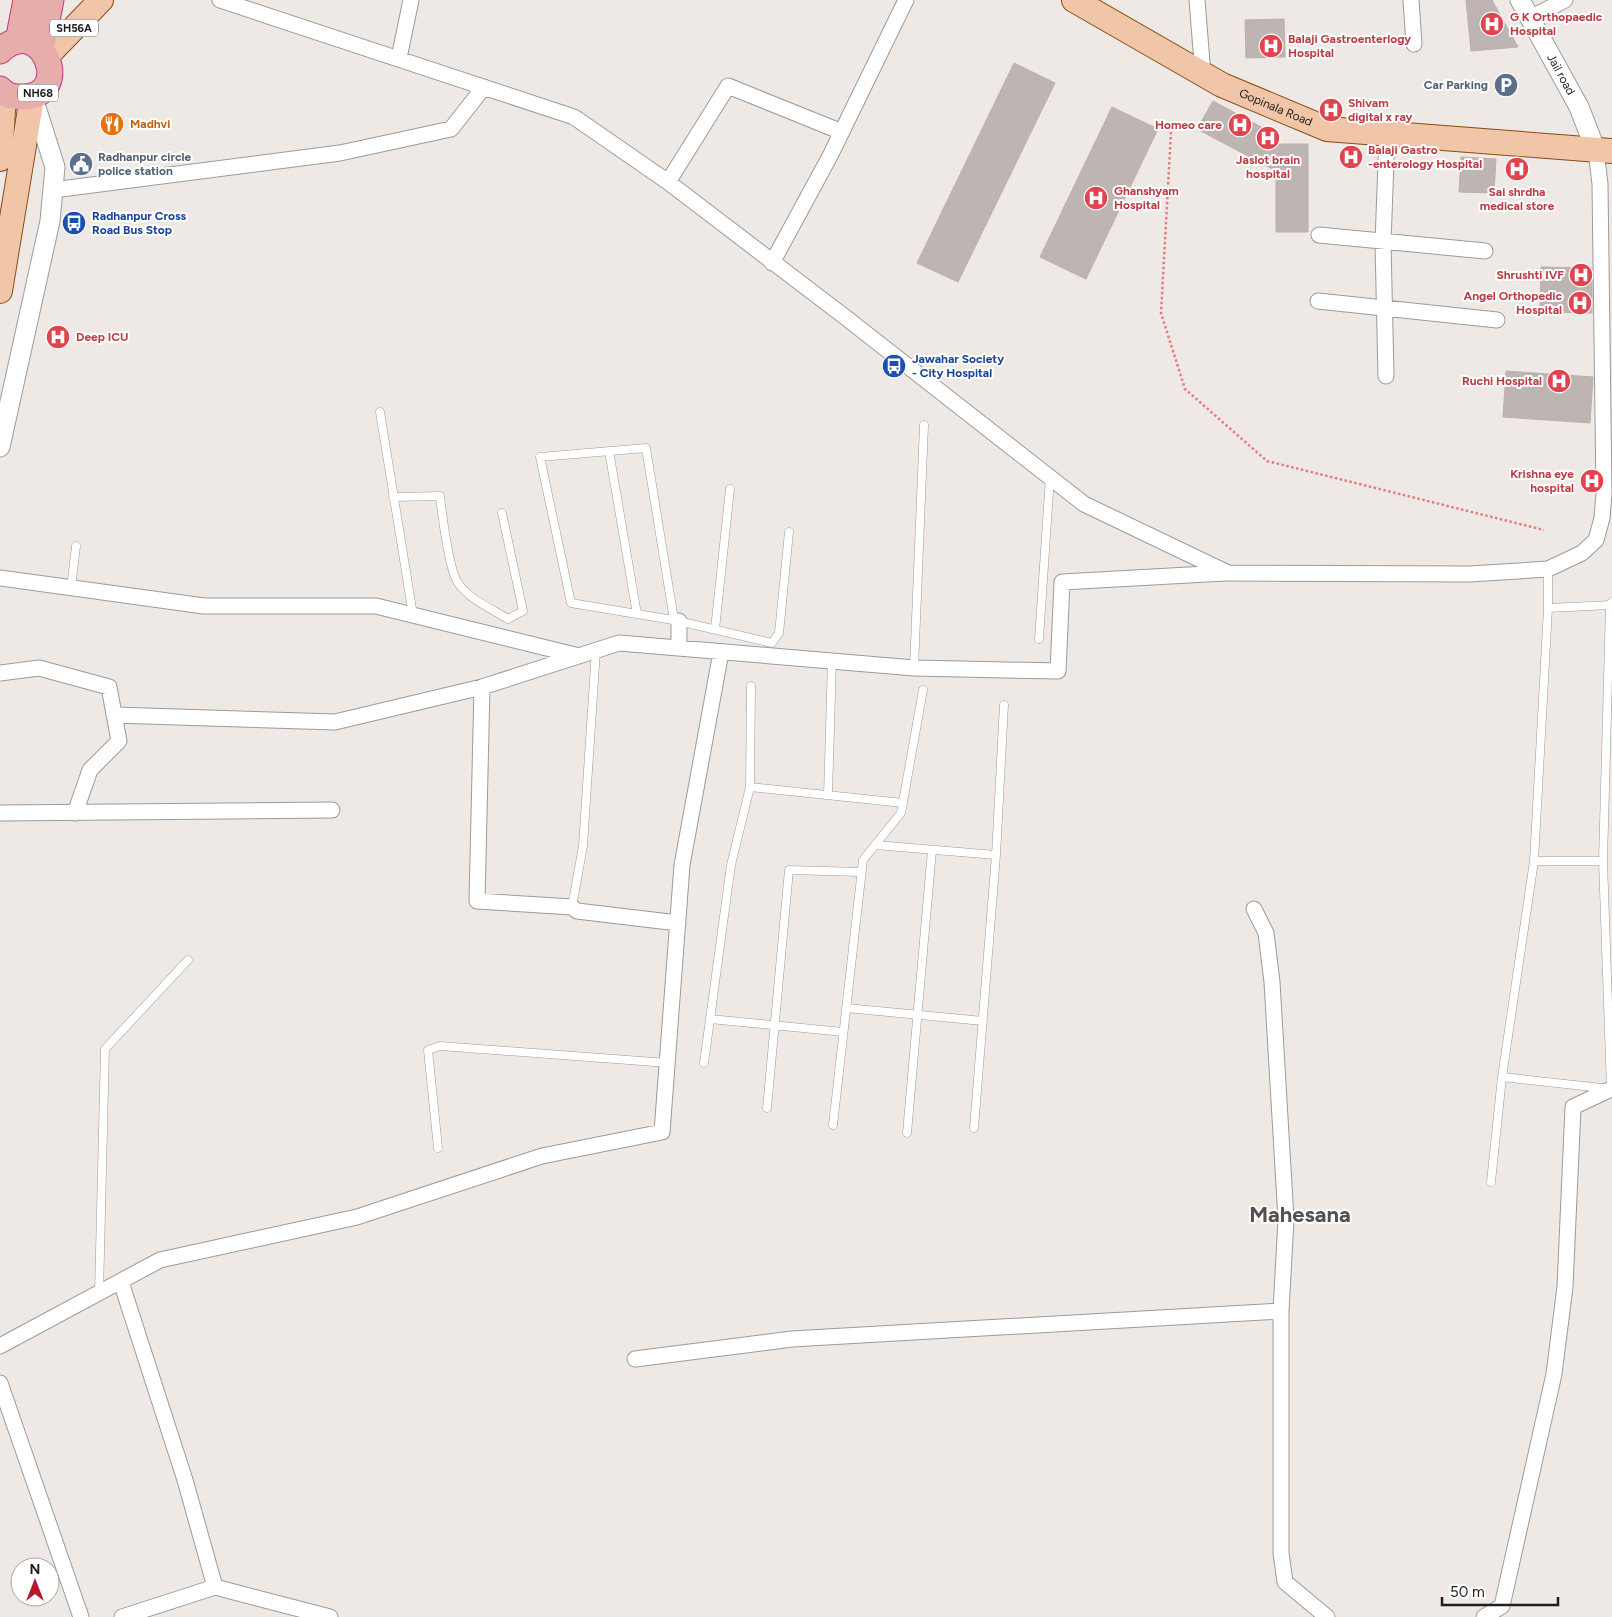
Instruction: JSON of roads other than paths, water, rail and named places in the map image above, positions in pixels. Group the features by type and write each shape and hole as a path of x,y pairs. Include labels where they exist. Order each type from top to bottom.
{"highway":[{"path":"26,0 6,46 34,44 44,52"},
{"name":"NH68","path":"2,91 13,97 32,97 41,92 50,75 44,52 51,0"}],"main road":[{"name":"SH56A","path":"44,52 101,0"},
{"name":"Gopinala Road","path":"1074,0 1203,75 1327,129 1387,134 1606,169"},
{"path":"0,159 2,91"},
{"path":"0,291 32,97"}],"street":[{"path":"220,0 574,117 668,182 1084,504 1228,573"},
{"path":"399,58 410,0"},
{"path":"772,263 842,132 906,0"},
{"path":"1197,0 1203,75"},
{"path":"1411,0 1414,44"},
{"name":"Jail road","path":"1520,0 1579,107 1606,169"},
{"path":"1530,18 1565,0"},
{"path":"668,182 728,86 842,132"},
{"path":"53,190 340,153 451,129 484,87"},
{"path":"0,447 50,221 56,167 32,97"},
{"path":"1386,376 1382,243 1387,134"},
{"path":"114,715 335,722 482,687 618,643 914,668 1058,671 1062,582 1228,573 1470,574 1548,569 1582,553 1596,540 1602,518 1606,169"},
{"path":"1319,235 1382,243 1484,251"},
{"path":"1318,302 1384,307 1497,320"},
{"path":"0,578 204,606 376,606 579,656"},
{"path":"679,621 679,648"},
{"path":"0,1346 160,1260 357,1217 542,1156 662,1132 682,864 721,652"},
{"path":"0,673 39,668 109,687 119,741 90,770 75,813"},
{"path":"482,687 477,901 572,907 577,911 678,923"},
{"path":"0,813 332,810"},
{"path":"1254,909 1266,933 1272,982 1286,1219 1281,1311 1281,1553 1285,1582 1327,1617"},
{"path":"1484,1617 1502,1606 1554,1374 1565,1287 1573,1107 1611,1089"},
{"path":"121,1282 185,1480 215,1587"},
{"path":"635,1359 792,1338 1281,1311"},
{"path":"0,1384 81,1617"},
{"path":"122,1617 215,1587 330,1617"}],"lane":[{"path":"380,412 413,615"},
{"path":"914,668 924,425"},
{"path":"679,621 674,620 646,448 540,457 571,603 679,621 772,643 779,633 790,532"},
{"path":"608,451 637,614"},
{"path":"1039,639 1050,477"},
{"path":"715,630 730,489"},
{"path":"393,497 440,496 444,527 458,582 476,600 508,619 523,611 502,513"},
{"path":"71,588 76,546"},
{"path":"1492,1182 1502,1077 1534,861 1548,608 1548,569"},
{"path":"1502,1077 1611,1089 1603,861 1611,604 1548,608"},
{"path":"572,907 583,846 596,650"},
{"path":"828,795 832,661"},
{"path":"704,1063 732,865 750,787 752,686"},
{"path":"833,1125 863,860 901,813 923,690"},
{"path":"974,1128 996,855 1004,705"},
{"path":"750,787 903,803"},
{"path":"875,845 996,855"},
{"path":"907,1133 932,850"},
{"path":"1534,861 1603,861"},
{"path":"767,1108 788,870 861,872"},
{"path":"99,1293 105,1049 188,960"},
{"path":"846,1008 983,1021"},
{"path":"710,1019 844,1032"},
{"path":"438,1148 428,1050 440,1046 668,1063"}],"place":[{"name":"G K Orthopaedic Hospital","path":"1492,24"},
{"name":"Balaji Gastroenterlogy Hospital","path":"1271,46"},
{"name":"Car Parking","path":"1506,85"},
{"name":"Shivam digital x ray","path":"1331,110"},
{"name":"Madhvi","path":"112,124"},
{"name":"Homeo care","path":"1240,125"},
{"name":"Jaslot brain hospital","path":"1268,138"},
{"name":"Balaji Gastro -enterology Hospital","path":"1351,157"},
{"name":"Radhanpur circle police station","path":"81,164"},
{"name":"Sai shrdha medical store","path":"1517,169"},
{"name":"Ghanshyam Hospital","path":"1096,198"},
{"name":"Radhanpur Cross Road Bus Stop","path":"74,223"},
{"name":"Shrushti IVF","path":"1581,275"},
{"name":"Angel Orthopedic Hospital","path":"1580,303"},
{"name":"Deep ICU","path":"58,337"},
{"name":"Jawahar Society - City Hospital","path":"894,366"},
{"name":"Ruchi Hospital","path":"1559,381"},
{"name":"Krishna eye hospital","path":"1592,481"}],"district":[{"name":"Mahesana","path":"1300,1214"}]}
